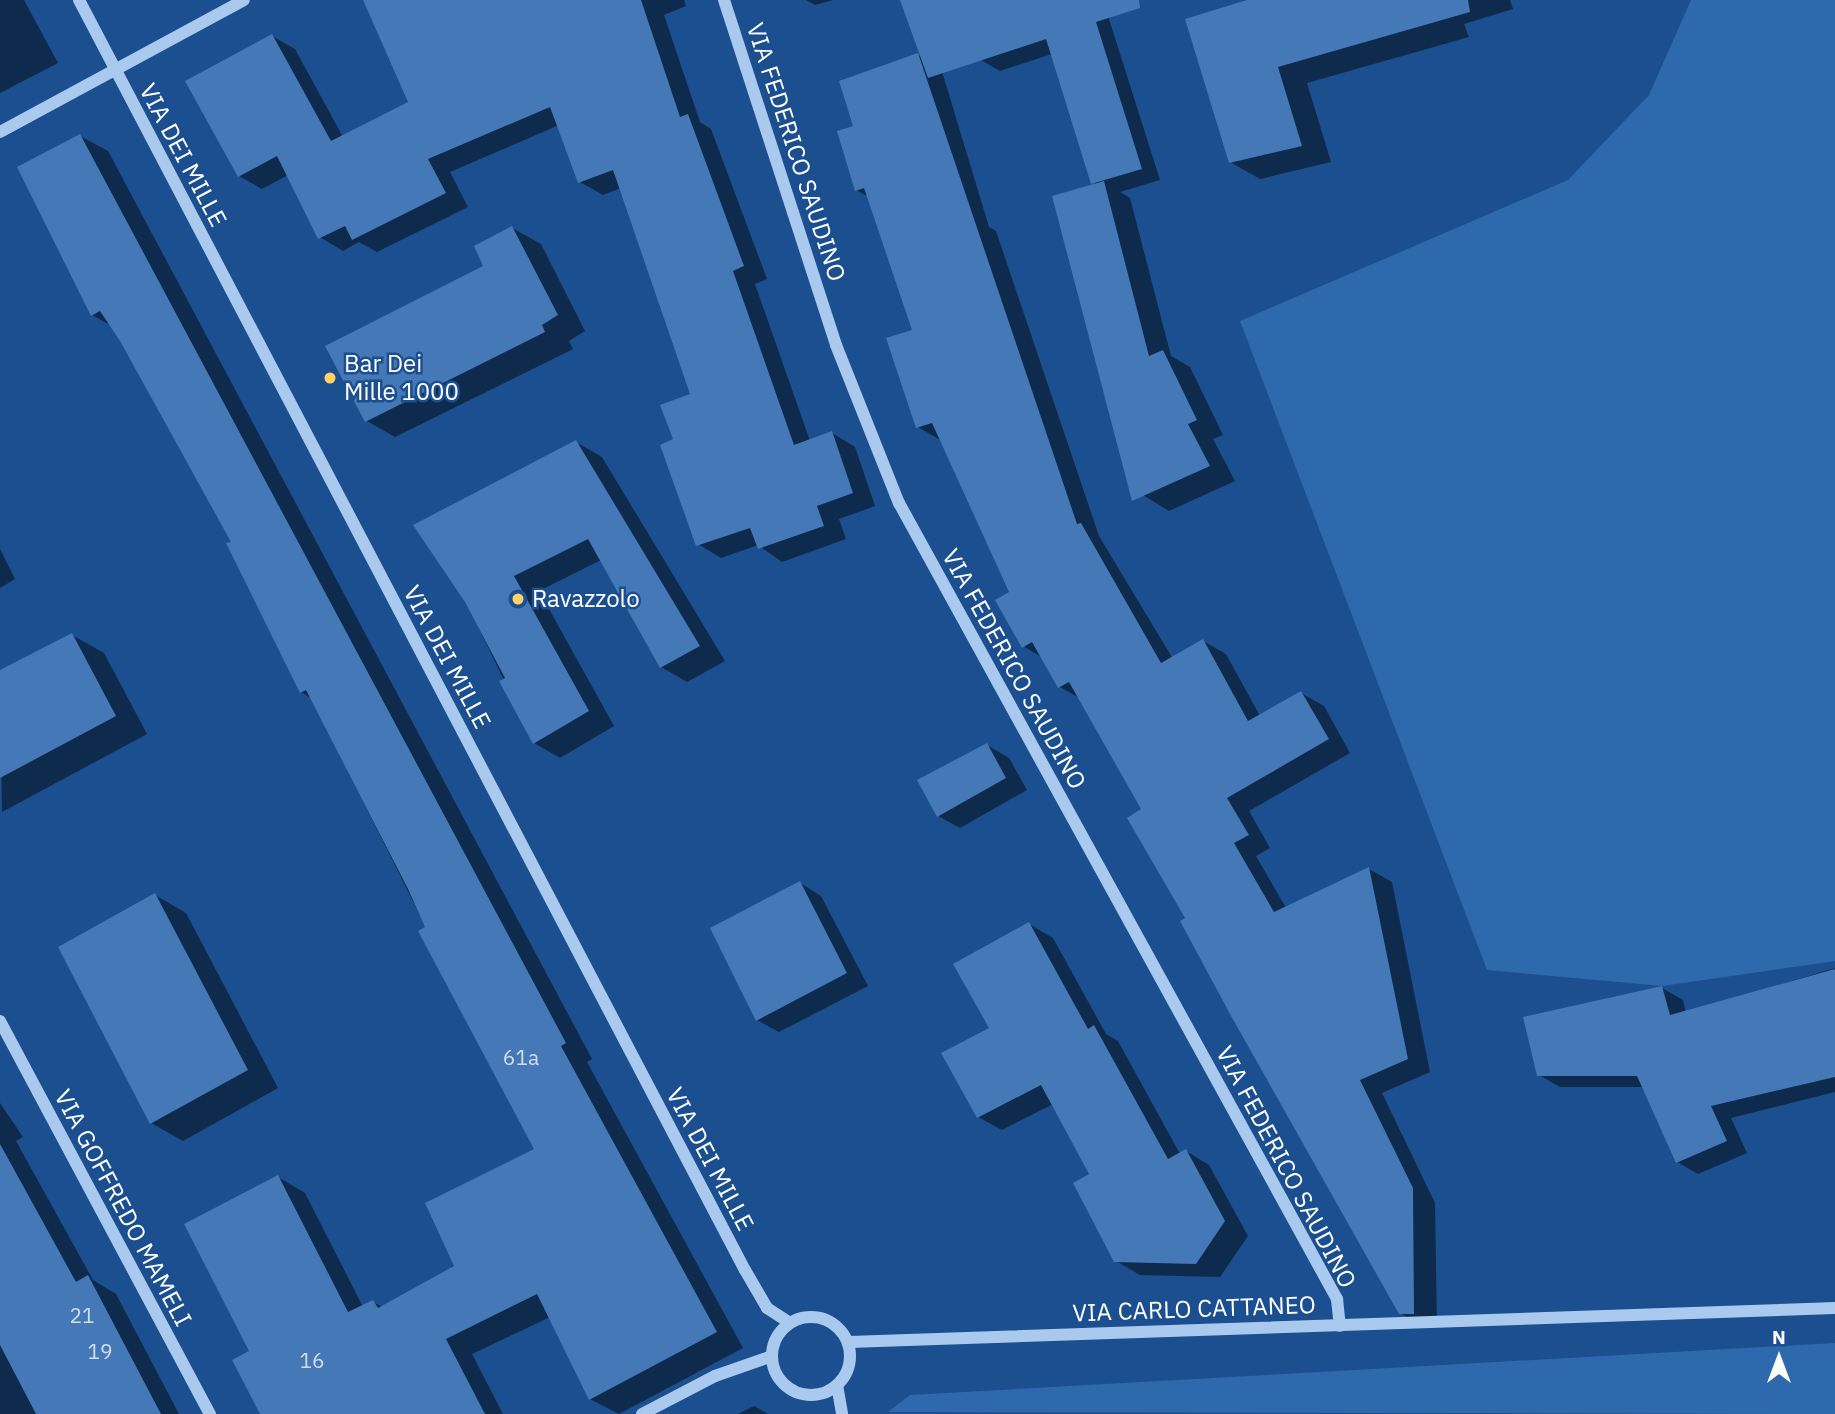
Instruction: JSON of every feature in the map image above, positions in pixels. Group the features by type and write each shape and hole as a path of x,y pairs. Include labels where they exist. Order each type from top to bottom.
{"street":[{"name":"VIA DEI MILLE","path":"79,0 745,1270 767,1308 790,1323"},
{"path":"0,132 244,0"},
{"name":"VIA FEDERICO SAUDINO","path":"724,0 836,345 899,503 1336,1299 1340,1326"},
{"name":"VIA GOFFREDO MAMELI","path":"0,1021 210,1414"},
{"name":"VIA CARLO CATTANEO","path":"849,1342 1835,1308"},
{"path":"801,1318 825,1320 849,1342 848,1367 837,1385 816,1394 793,1391 776,1375 772,1356 774,1341 790,1323 801,1318"},
{"path":"642,1414 715,1376 772,1356"},
{"path":"837,1385 842,1414"}],"shaded area":[{"path":"1691,0 1835,0 1835,961 1662,986 1487,970 1240,321 1568,180 1649,95"},
{"path":"1835,1343 1835,1414 888,1412 910,1395"}],"building":[{"path":"363,0 641,0 680,117 688,114 744,266 733,271 794,445 832,431 853,493 817,506 824,526 758,549 750,528 696,546 660,445 673,439 660,405 690,394 613,170 578,183 550,107 428,159 446,193 352,240 345,226 318,239 277,156 238,177 185,81 272,34 331,141 408,102"},
{"path":"900,0 1139,0 1140,8 1096,22 1142,169 1091,184 1046,39 928,78"},
{"path":"1247,0 1468,0 1470,12 1278,67 1302,146 1229,163 1185,19"},
{"path":"918,53 1077,524 1081,523 1161,663 1203,639 1248,721 1301,691 1329,739 1227,798 1249,835 1234,843 1274,912 1369,867 1408,1059 1360,1080 1413,1188 1414,1314 1399,1314 1230,1014 1180,921 1185,918 1127,818 1141,809 1069,682 1058,688 1032,642 1022,648 995,600 1009,592 932,423 916,428 886,338 912,330 864,188 855,191 837,131 853,126 839,81"},
{"path":"80,134 566,1043 561,1046 717,1332 589,1400 537,1294 446,1339 485,1414 260,1414 232,1360 249,1351 184,1224 278,1175 348,1312 373,1300 378,1308 454,1266 425,1203 534,1149 418,931 425,927 408,889 306,690 300,693 226,543 231,542 120,341 100,311 91,316 17,167"},
{"path":"1104,181 1149,356 1163,350 1197,420 1188,424 1210,466 1132,501 1052,196"},
{"path":"512,226 558,315 542,325 545,332 365,422 325,346 483,266 474,246"},
{"path":"576,440 700,646 660,668 588,539 514,576 589,711 533,744 499,681 505,678 465,602 413,525"},
{"path":"72,633 116,716 0,778 0,670"},
{"path":"987,743 1006,778 937,817 917,780"},
{"path":"800,881 847,973 756,1021 710,928"},
{"path":"155,893 248,1070 150,1124 58,947"},
{"path":"1029,922 1088,1029 1094,1025 1168,1159 1186,1149 1225,1221 1196,1264 1114,1262 1073,1183 1089,1174 1041,1085 977,1118 941,1053 989,1028 953,964"},
{"path":"1835,969 1835,1077 1711,1106 1727,1141 1676,1163 1637,1076 1537,1076 1523,1017 1662,986 1670,1015"},
{"path":"0,1144 76,1282 88,1275 161,1414 36,1414 0,1345"}],"place":[{"name":"Bar Dei Mille 1000","path":"330,378"},
{"name":"Ravazzolo","path":"518,599"}]}
